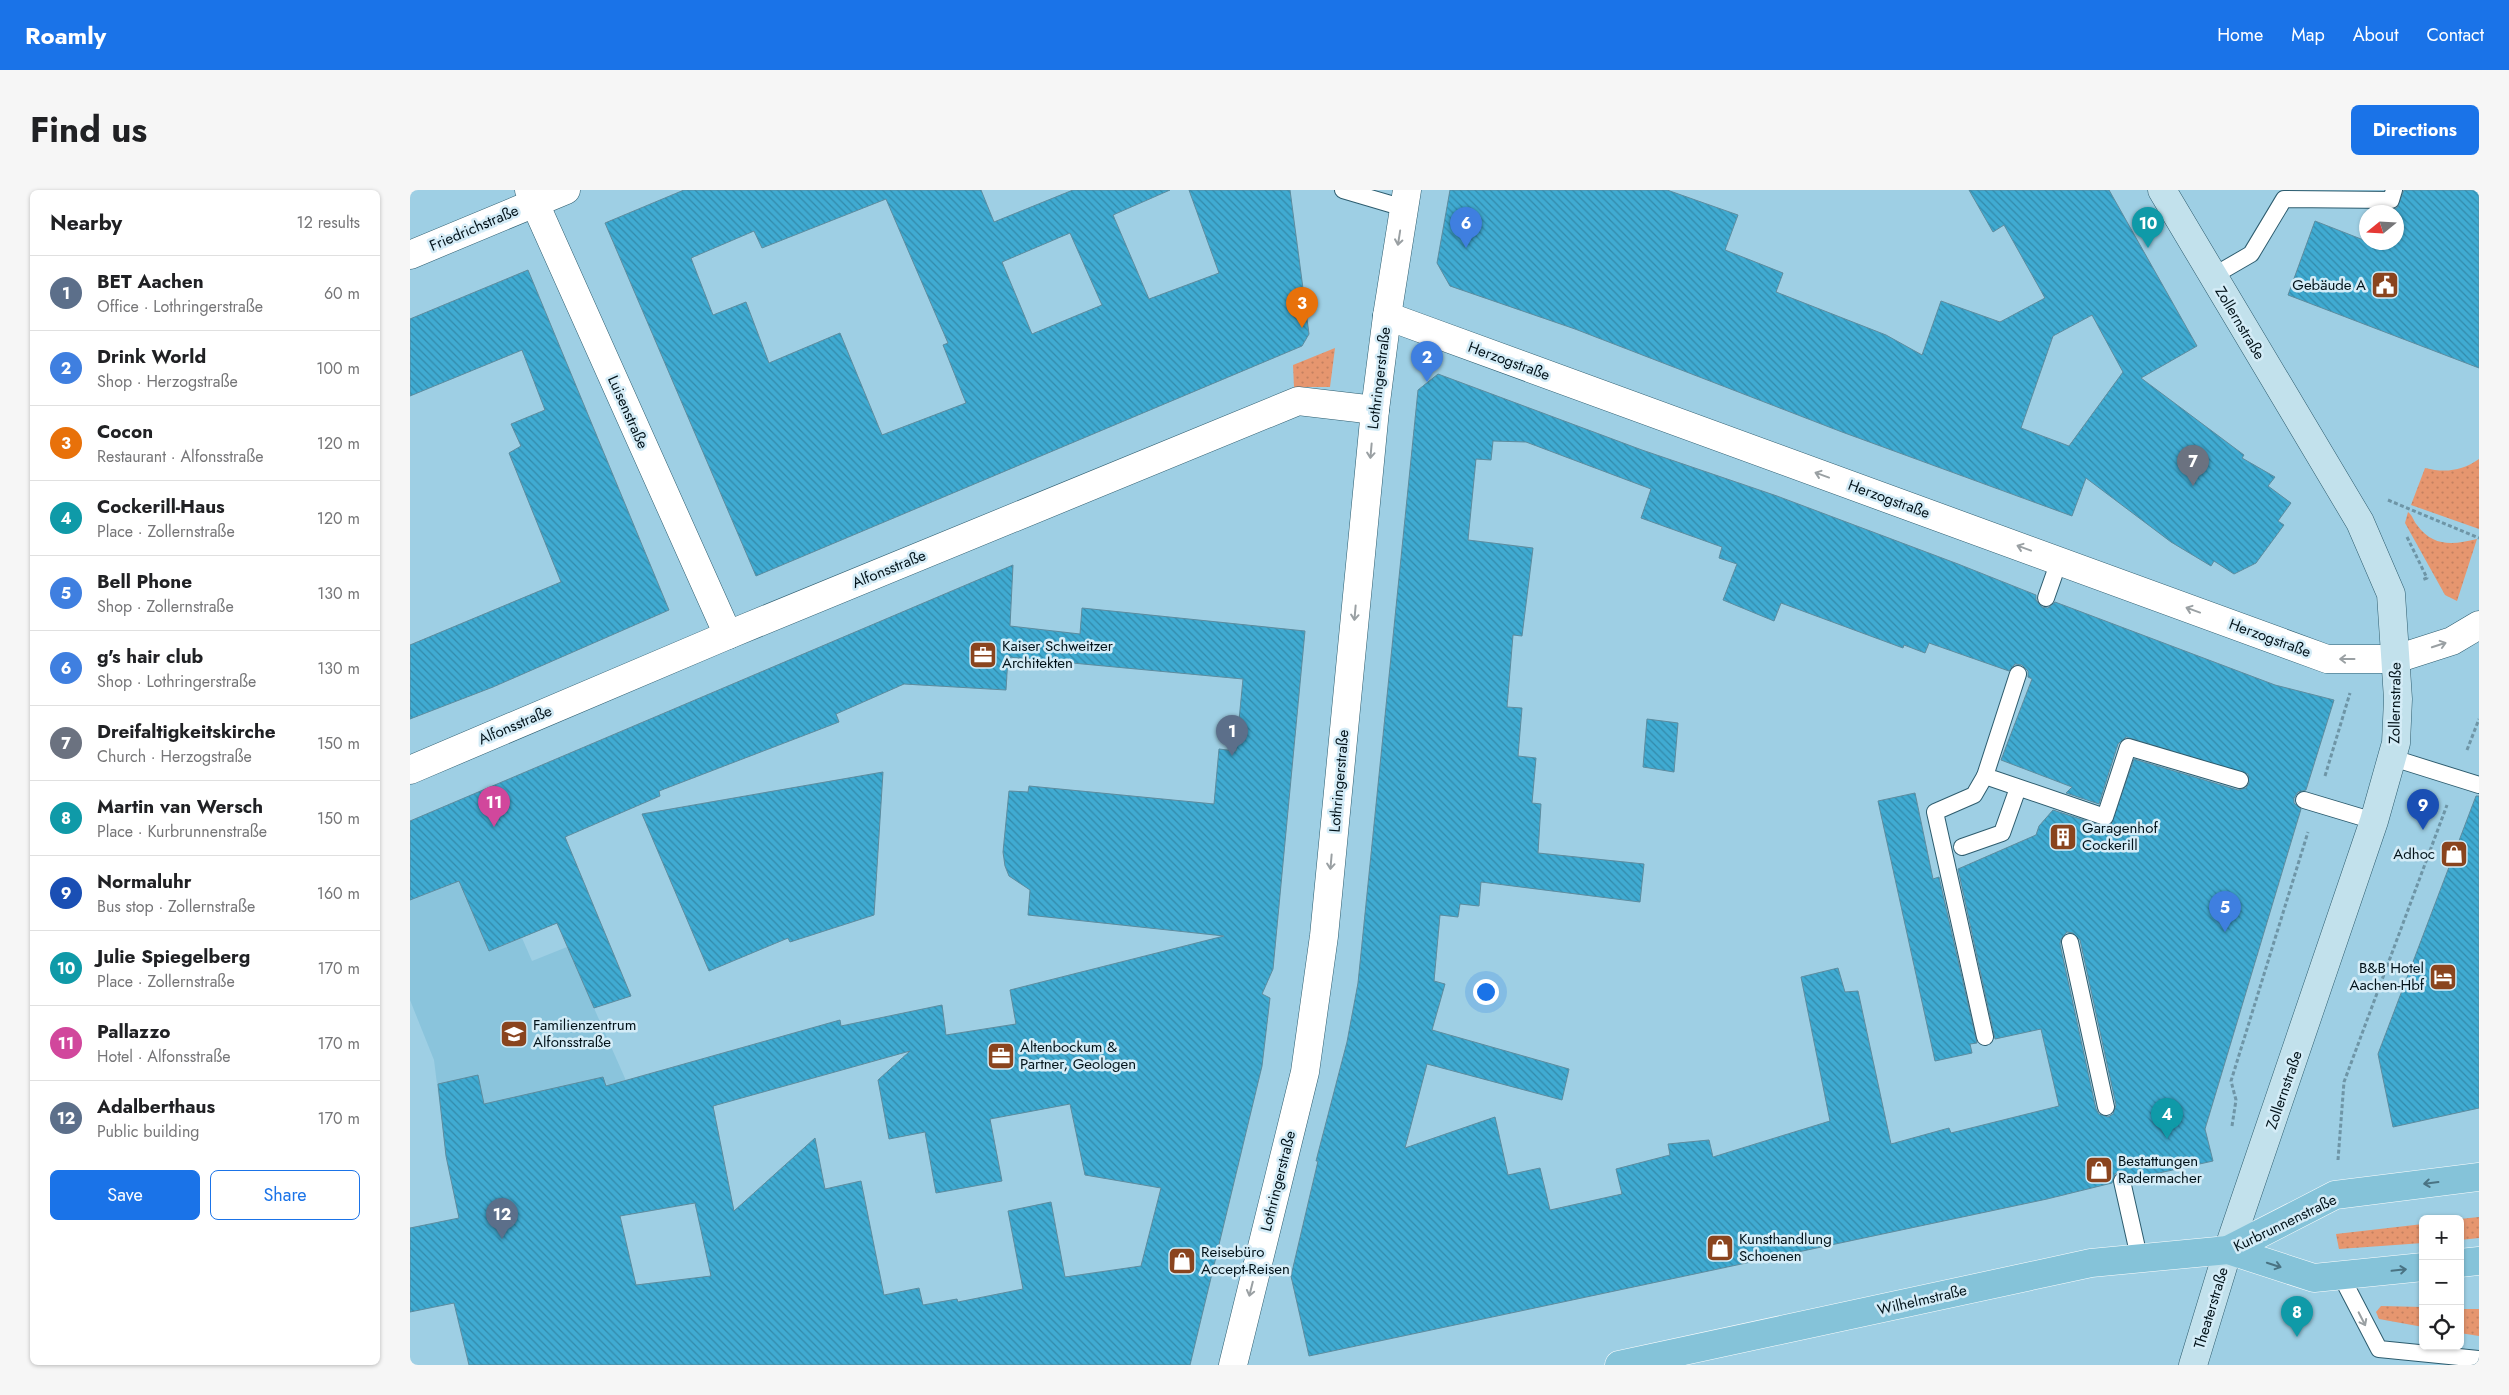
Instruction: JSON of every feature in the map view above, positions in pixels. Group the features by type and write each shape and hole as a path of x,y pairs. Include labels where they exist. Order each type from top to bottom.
{"main road":[{"name":"Kurbrunnenstraße","path":"2228,1250 2335,1196 2479,1177"},
{"name":"Kurbrunnenstraße","path":"2228,1250 2314,1278 2419,1267"},
{"name":"Wilhelmstraße","path":"1618,1365 2091,1262 2228,1250"}],"street":[{"name":"Friedrichstraße","path":"410,255 532,197 566,190"},
{"name":"Zollernstraße","path":"2162,190 2360,522 2391,594 2396,659 2398,698 2393,758 2374,821 2228,1250"},
{"name":"Luisenstraße","path":"532,197 728,635"},
{"name":"Lothringerstraße","path":"1233,1365 1306,1062 1324,936 1375,410 1387,316 1406,199"},
{"name":"Herzogstraße","path":"1387,316 2326,659 2396,659 2452,641 2479,624"},
{"name":"Alfonsstraße","path":"410,770 728,635 1298,401 1375,410"},
{"name":"Theaterstraße","path":"2193,1365 2228,1250"}],"lane":[{"path":"1343,190 1406,199"},
{"path":"2213,276 2251,254 2284,199 2391,200 2394,190"},
{"path":"2046,598 2059,561"},
{"path":"1985,1037 1935,812 1974,795 1985,776 2018,674"},
{"path":"1985,776 2105,817 2128,747 2240,780"},
{"path":"2393,758 2479,785"},
{"path":"1962,847 2002,833 2018,788"},
{"path":"2310,802 2374,821"},
{"path":"2070,942 2106,1107"},
{"path":"2122,1181 2139,1258"},
{"path":"2341,1276 2379,1349 2479,1359"}],"path":[{"path":"2392,508 2388,500 2479,538"},
{"path":"2391,594 2427,578 2406,534"},
{"path":"2231,1130 2236,1100 2231,1081 2310,802 2352,686 2396,659"},
{"path":"2335,1196 2344,1082 2479,719"}],"shaded area":[{"path":"1335,348 1330,387 1294,387 1293,365"},
{"path":"2479,459 2479,529 2411,505 2425,468 2453,470"},
{"path":"2408,512 2423,532 2437,541 2452,543 2477,539 2457,601 2445,595 2405,523"},
{"name":"Familienzentrum Alfonsstraße","path":"474,874 464,893 489,951 522,938 532,961 567,947 639,1110 446,1157 434,1060 410,1000 410,900"},
{"path":"2479,1217 2479,1238 2464,1240 2464,1219"},
{"path":"2419,1224 2419,1243 2339,1249 2336,1234"},
{"path":"2381,1306 2419,1307 2419,1326 2379,1319 2376,1312"},
{"path":"2464,1309 2479,1309 2479,1336 2464,1334"}],"building":[{"path":"684,190 981,190 994,222 1073,190 1170,190 1113,215 1149,299 1219,273 1189,190 1290,190 1309,334 1302,346 756,576 605,223","holes":["886,199 948,343 943,345 966,403 882,435 840,333 769,363 746,302 713,315 691,258 754,231 762,248","1070,233 1102,305 1032,334 1002,262"]},
{"path":"1450,190 1667,190 1738,215 1725,250 1783,273 1776,292 1886,335 1922,355 1941,301 2000,322 2045,298 2004,225 1993,232 1969,190 2109,190 2197,346 2141,378 2244,455 2242,458 2275,477 2268,486 2291,503 2278,521 2284,525 2256,563 2234,574 2214,561 2211,566 2171,542 2086,478 2072,516 1842,432 1575,329 1450,286 1437,263","holes":["2092,315 2123,372 2069,446 2021,428 2053,336"]},
{"name":"Gebäude A","path":"2404,190 2479,190 2479,368 2288,295 2315,221 2359,238 2359,250 2404,250 2404,205 2398,205"},
{"path":"528,270 669,610 493,687 410,719 410,645 561,582 509,453 521,446 511,424 545,410 522,350 410,396 410,319"},
{"path":"1438,374 1642,450 1777,496 1958,564 2036,595 2036,600 2042,607 2048,608 2055,602 2275,685 2334,700 2306,790 2298,792 2294,798 2294,803 2301,809 2205,1129 2213,1161 2132,1179 2129,1174 2120,1171 2115,1174 2112,1183 2047,1199 1309,1356 1291,1276 1318,1161 1316,1161 1347,1042 1358,983 1418,390","holes":["1493,441 1526,442 1651,489 1641,518 1722,547 1719,558 1737,564 1723,600 1774,621 1781,603 1903,648 1904,645 1925,653 1929,643 2009,671 2015,664 2022,665 2028,671 2028,677 2032,679 2001,760 2072,787 2066,793 2099,804 2118,744 2126,737 2248,774 2249,783 2246,788 2238,790 2134,759 2111,825 2102,826 2053,810 2039,826 2036,835 1958,869 1995,1039 2041,1029 2059,1106 1951,1133 1949,1128 1891,1144 1858,991 1845,992 1838,968 1801,977 1830,1121 1713,1157 1709,1140 1668,1144 1670,1155 1616,1169 1622,1194 1550,1210 1540,1168 1508,1175 1495,1117 1405,1148 1427,1064 1562,1100 1569,1069 1432,1030 1445,984 1434,981 1440,915 1458,917 1460,904 1479,906 1481,882 1640,902 1644,864 1538,853 1541,804 1532,803 1536,758 1518,756 1522,708 1507,707 1513,635 1522,636 1533,548 1468,540 1476,459 1491,460","2067,932 2073,933 2080,940 2116,1105 2113,1114 2108,1117 2099,1114 2096,1109 2060,944 2061,939"]},
{"path":"1013,565 1010,626 1080,634 1082,608 1305,631 1273,969 1262,994 1270,998 1262,1066 1190,1365 469,1365 454,1303 410,1312 410,1228 459,1218 446,1156 438,1084 478,1075 484,1104 603,1077 606,1086 840,1020 841,1026 942,1005 946,1035 1016,1024 1010,990 1224,936 1028,915 1030,890 1009,876 1003,852 1009,791 1028,792 1029,786 1214,804 1219,749 1236,751 1243,679 1008,657 1006,690 904,684 836,714 839,722 659,791 660,796 565,837 631,996 594,1008 557,923 489,951 459,881 410,900 410,821","holes":["910,1051 878,1080 889,1139 925,1132 936,1193 1002,1181 990,1119 1070,1104 1085,1175 1161,1188 1141,1266 1065,1277 1051,1202 1008,1211 1023,1289 958,1302 957,1299 923,1305 919,1288 884,1295 861,1181 825,1189 815,1138 734,1211 713,1106","695,1203 711,1276 636,1285 620,1216"]},
{"path":"1647,719 1678,723 1674,772 1643,767"},
{"path":"883,772 874,915 790,942 788,938 709,971 642,814"},
{"path":"1915,793 1933,879 1939,877 1977,1043 1970,1044 1972,1053 1935,1061 1878,801"},
{"name":"B&B Hotel Aachen-Hbf","path":"2476,796 2479,796 2479,1108 2393,1127 2378,1054"}],"place":[{"name":"g's hair club","path":"1466,248"},
{"name":"Julie Spiegelberg","path":"2148,248"},
{"name":"Gebäude A","path":"2385,285"},
{"name":"Cocon","path":"1302,328"},
{"name":"Drink World","path":"1427,382"},
{"name":"Dreifaltigkeitskirche","path":"2193,486"},
{"name":"Kaiser Schweitzer Architekten","path":"983,655"},
{"name":"BET Aachen","path":"1232,756"},
{"name":"Pallazzo","path":"494,827"},
{"name":"Normaluhr","path":"2423,830"},
{"name":"Garagenhof Cockerill","path":"2063,837"},
{"name":"Adhoc","path":"2454,854"},
{"name":"Bell Phone","path":"2225,932"},
{"name":"B&B Hotel Aachen-Hbf","path":"2443,977"},
{"name":"Familienzentrum Alfonsstraße","path":"514,1034"},
{"name":"Altenbockum & Partner, Geologen","path":"1001,1056"},
{"name":"Cockerill-Haus","path":"2167,1139"},
{"name":"Bestattungen Radermacher","path":"2099,1170"},
{"name":"Adalberthaus","path":"502,1239"},
{"name":"Kunsthandlung Schoenen","path":"1720,1248"},
{"name":"Reisebüro Accept-Reisen","path":"1182,1261"},
{"name":"Martin van Wersch","path":"2297,1337"}]}
